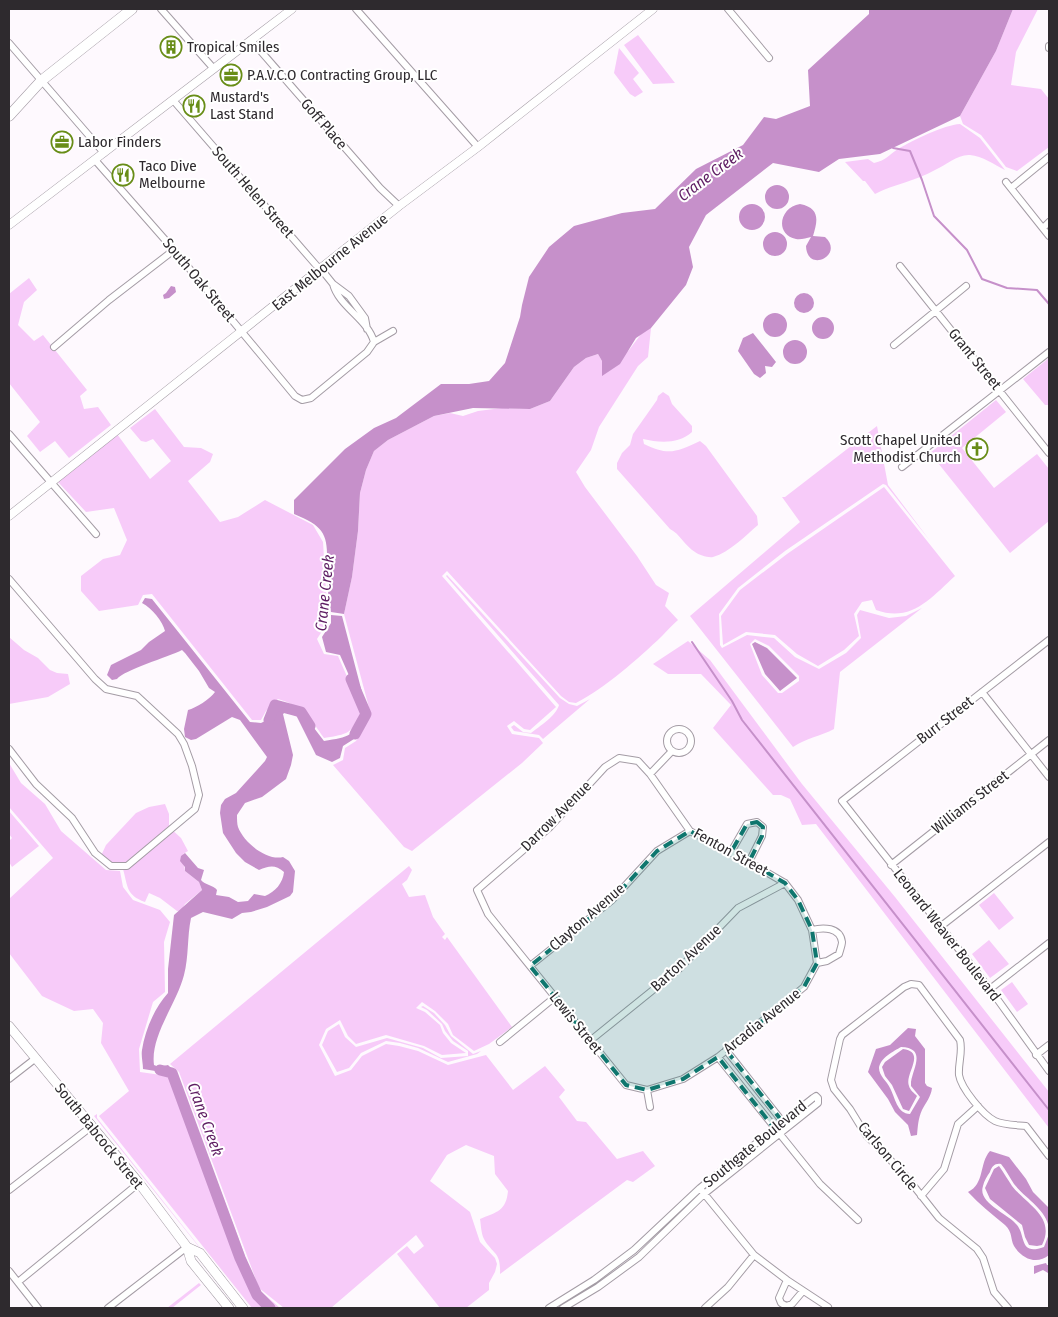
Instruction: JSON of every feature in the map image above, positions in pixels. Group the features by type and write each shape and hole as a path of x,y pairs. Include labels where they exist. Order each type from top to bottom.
{"main road":[{"path":"9,116 41,81 132,9"},
{"name":"South Babcock Street","path":"9,1026 139,1184 187,1247 191,1261 229,1308"},
{"name":"South Babcock Street","path":"187,1247 200,1254 243,1308"}],"street":[{"path":"161,9 214,69"},
{"path":"9,225 292,9"},
{"path":"356,9 478,148"},
{"name":"East Melbourne Avenue","path":"9,516 399,206 478,148 653,9"},
{"path":"728,9 769,58"},
{"name":"Goff Place","path":"251,40 380,188 399,206"},
{"path":"9,43 104,154"},
{"name":"South Helen Street","path":"173,100 321,269 333,284 335,290 372,334 374,342"},
{"path":"1011,188 1049,157"},
{"name":"South Oak Street","path":"95,160 174,250 295,396 302,400 311,398 367,352 374,342"},
{"path":"1006,182 1049,236"},
{"path":"1043,228 1049,222"},
{"path":"54,347 174,250"},
{"name":"Grant Street","path":"900,266 1049,453"},
{"path":"894,345 966,286"},
{"path":"374,342 393,331"},
{"path":"902,467 1049,352"},
{"path":"9,434 96,534"},
{"path":"9,579 106,689 137,696 178,734 189,758 198,795 196,810 127,866 111,866 95,853 72,818 36,784 9,749"},
{"name":"Burr Street","path":"842,801 1049,640"},
{"path":"982,692 1049,777"},
{"path":"678,728 686,730 691,738 688,750 680,753 672,751 666,741 668,734 678,728"},
{"name":"Williams Street","path":"891,865 1049,740"},
{"path":"650,774 672,751"},
{"name":"Darrow Avenue","path":"488,914 474,890 549,828 605,766 619,758 638,761"},
{"name":"Fenton Street","path":"638,761 650,774 690,831 749,862 785,884 798,900 812,930 817,963"},
{"name":"Leonard Weaver Boulevard","path":"842,801 990,989 1049,1071"},
{"path":"731,852 747,824 757,822 763,826 762,836 749,862"},
{"name":"Clayton Avenue","path":"530,966 611,901 657,851 690,831"},
{"path":"940,927 1049,842"},
{"name":"Barton Avenue","path":"591,1040 679,970 738,908 785,884"},
{"name":"Lewis Street","path":"488,914 626,1085 647,1090"},
{"path":"812,930 822,927 829,928 838,933 842,942 839,954 827,961 817,963"},
{"path":"990,989 1049,943"},
{"name":"Arcadia Avenue","path":"647,1090 683,1079 718,1056 804,987 817,963"},
{"name":"Carlson Circle","path":"1008,1308 994,1292 983,1258 977,1249 938,1218 905,1175 866,1135 850,1109 834,1089 831,1080 840,1039 904,986 918,985 960,1040 962,1047 960,1077 978,1106 995,1121 1026,1126 1049,1156"},
{"path":"500,1042 555,997"},
{"path":"1036,1055 1049,1045"},
{"path":"726,1050 782,1121 779,1134"},
{"path":"718,1056 820,1184 858,1220"},
{"path":"9,1079 36,1058"},
{"path":"647,1090 650,1107"},
{"name":"Southgate Boulevard","path":"549,1308 594,1280 634,1250 700,1188 782,1121 816,1096 818,1098 818,1103 704,1194 639,1257 598,1287 563,1308"},
{"path":"922,1196 944,1169 958,1124 978,1106"},
{"path":"9,1190 92,1126"},
{"path":"18,1282 139,1184"},
{"path":"700,1188 754,1255 802,1291 828,1306"},
{"path":"108,1308 187,1247"},
{"path":"705,1308 728,1287 754,1255"},
{"path":"9,1271 38,1308"},
{"path":"787,1280 779,1298 782,1304 786,1306 792,1304 802,1291"}],"highlighted area":[{"path":"757,822 763,827 762,836 749,862 785,883 798,900 812,930 817,963 804,987 726,1050 782,1121 774,1128 718,1057 683,1079 647,1090 626,1085 530,966 611,901 657,851 690,831 731,852 747,824"}],"shaded area":[{"path":"1013,9 1038,9 1016,52 1011,85 1041,89 1049,99 1049,147 1017,171 1006,167 981,135 963,124 960,116 996,51"},
{"path":"638,35 675,83 653,84 624,45"},
{"path":"619,48 639,73 633,79 643,92 635,97 630,94 614,73"},
{"path":"960,124 980,138 1005,170 979,157 966,155 920,177 875,194 865,181 845,162 868,159 874,163 878,162 920,137"},
{"path":"29,278 37,290 24,302 18,325 34,341 43,335 87,390 80,396 84,409 98,407 111,425 69,458 55,441 40,452 27,436 40,422 9,383 9,294"},
{"path":"648,325 651,328 648,357 638,366 599,427 591,450 576,472 656,585 669,593 665,606 678,620 643,654 610,681 576,703 569,702 561,696 447,571 442,576 556,707 530,730 524,729 514,721 507,726 512,734 539,738 543,743 522,763 412,851 404,847 333,765 343,760 345,748 356,741 371,715 344,614 352,577 358,531 360,493 366,470 374,451 388,440 434,416 450,413 463,416 478,411 502,408 530,409 550,401 574,367 586,358 598,354 602,361 602,375 629,350"},
{"path":"1049,358 1049,405 1045,405 1023,379"},
{"path":"663,392 669,396 672,404 692,426 692,432 675,441 643,439 644,444 660,450 672,451 685,448 700,441 706,446 757,516 758,525 743,539 731,548 713,557 706,557 688,547 617,469 617,463 622,453 630,445 633,434 658,396"},
{"path":"996,400 1006,412 962,448 994,488 1037,454 1049,469 1049,521 1010,553 930,453"},
{"path":"155,409 184,447 201,448 213,454 210,462 188,481 220,522 238,517 265,500 313,525 323,542 328,622 317,639 324,654 338,656 363,713 348,732 324,738 300,709 278,699 266,711 261,720 252,720 152,594 143,595 138,605 99,611 81,591 81,576 103,559 120,555 127,540 114,508 86,512 58,482 117,434 150,479 171,461 153,439 146,442 141,441 130,428"},
{"path":"877,426 888,485 931,542 886,485 883,484 785,551 738,588 719,614 720,645 722,648 747,635 774,638 795,657 819,669 846,653 861,638 857,615 860,610 889,618 906,616 922,608 840,672 834,729 793,747 690,616 800,522 782,497 785,497","holes":["755,639 769,646 799,676 799,681 782,693 778,693 762,675 750,644"]},
{"path":"884,487 955,576 929,600 910,611 888,613 876,610 872,600 862,602 854,614 859,636 844,650 818,666 797,654 775,635 746,632 723,645 721,616 740,590 787,554"},
{"path":"447,575 560,698 569,704 577,706 590,699 543,739 539,735 514,731 511,727 514,725 523,732 531,733 551,717 559,705"},
{"path":"9,637 24,650 38,658 50,670 68,674 70,684 48,697 9,704"},
{"path":"688,641 710,660 802,784 895,897 1049,1092 1049,1128 816,824 802,825 790,799 781,795 773,795 713,728 731,705 701,674 668,674 653,664"},
{"path":"9,763 21,783 45,804 61,831 106,870 120,871 123,887 133,900 160,910 170,922 164,942 165,992 153,1002 139,1049 140,1072 168,1076 170,1079 234,1254 254,1295 264,1308 252,1308 99,1116 129,1091 101,1043 103,1023 93,1009 74,1011 42,996 9,953 9,899 53,858 9,807"},
{"path":"165,804 169,814 169,827 181,838 188,851 183,854 185,871 199,882 202,890 185,904 181,911 177,911 160,898 149,893 145,902 134,896 127,886 123,869 107,867 99,860 106,845 136,813 149,807"},
{"path":"9,811 39,846 12,867 9,862 9,841 12,838 9,834"},
{"path":"409,866 412,870 407,880 402,884 409,897 425,895 433,917 445,934 442,937 445,940 447,937 512,1027 489,1044 474,1051 453,1035 448,1024 435,1011 422,1002 416,1008 425,1012 440,1025 443,1033 451,1043 466,1053 442,1055 424,1046 386,1035 356,1044 348,1036 340,1020 326,1029 319,1045 335,1076 351,1070 362,1056 386,1044 418,1051 448,1065 486,1055 513,1090 545,1066 565,1090 559,1097 577,1121 586,1122 617,1159 643,1151 655,1166 633,1182 627,1180 500,1274 498,1257 484,1239 480,1219 503,1207 508,1191 495,1174 494,1156 466,1145 447,1155 430,1181 470,1212 480,1242 495,1258 497,1264 489,1283 489,1290 466,1308 440,1308 397,1254 407,1246 414,1254 424,1246 416,1235 331,1308 284,1308 259,1288 179,1072 170,1064"},
{"path":"994,893 1014,918 999,930 979,905"},
{"path":"989,940 1009,964 990,978 972,954"},
{"path":"1012,982 1028,1004 1017,1012 1001,990"},
{"path":"423,1006 434,1013 445,1025 451,1036 473,1054 481,1051 477,1054 448,1062 418,1048 386,1041 361,1053 349,1068 337,1072 322,1045 328,1031 339,1024 345,1037 356,1047 387,1038 423,1048 441,1058 468,1056 468,1051 453,1041 442,1024 421,1007"},
{"path":"177,1074 257,1288 280,1308 268,1308 256,1294 237,1253 172,1077"},
{"path":"97,1114 97,1118 248,1308 94,1116"},
{"path":"199,1283 201,1285 172,1308 167,1308"}],"water":[{"path":"869,9 1013,9 996,51 960,116 880,154 839,159 819,172 773,163 706,215 689,247 693,267 686,285 651,328 636,338 620,364 602,376 602,361 598,354 586,358 574,367 550,401 530,409 473,408 434,416 388,440 374,451 366,470 360,493 358,531 352,577 344,614 331,612 327,585 327,547 325,540 319,528 294,514 294,500 345,449 374,428 396,418 441,384 469,384 489,381 505,363 520,317 529,277 549,247 574,226 622,213 655,209 696,169 743,145 764,117 776,119 810,106 808,70 869,14"},
{"path":"777,185 785,189 789,197 785,205 777,209 769,205 765,197 769,189"},
{"path":"752,204 761,208 765,217 761,226 752,230 743,226 739,217 743,208"},
{"path":"800,204 811,208 816,216 813,236 825,237 830,244 831,250 823,259 812,259 808,254 806,246 811,237 796,239 789,236 782,227 784,215 793,206"},
{"path":"775,232 784,235 787,244 784,253 775,256 766,253 763,244 766,235"},
{"path":"171,286 175,287 176,292 169,298 164,299 163,295"},
{"path":"804,293 811,296 814,303 811,310 804,313 797,310 794,303 797,296"},
{"path":"775,313 783,317 787,325 783,333 775,337 767,333 763,325 767,317"},
{"path":"823,317 831,320 834,328 831,336 823,339 815,336 812,328 815,320"},
{"path":"753,333 776,362 772,367 765,366 766,373 760,378 754,374 738,351 743,338"},
{"path":"795,340 804,343 807,352 804,361 795,364 786,361 783,352 786,343"},
{"path":"145,598 152,599 250,722 261,723 267,720 270,712 279,702 292,706 304,715 324,741 350,734 358,727 366,714 340,655 326,652 322,637 331,623 331,615 342,616 368,715 354,739 343,746 340,758 332,762 316,755 293,709 289,709 283,714 293,755 286,779 262,797 245,803 237,815 237,821 241,833 251,845 270,856 283,857 289,861 295,871 293,892 290,896 267,907 242,913 232,919 203,912 191,918 184,975 181,986 160,1031 154,1054 154,1065 159,1067 168,1065 177,1074 172,1077 168,1073 143,1069 142,1052 143,1042 151,1019 168,993 168,969 174,915 202,890 199,882 185,871 185,867 180,861 181,856 185,853 198,868 204,870 201,880 217,890 216,895 229,897 238,902 248,901 254,894 265,896 272,892 278,887 284,872 272,866 259,870 245,862 236,853 223,833 220,813 221,805 225,799 236,793 267,757 240,720 232,717 196,739 191,740 185,737 184,729 188,710 203,703 215,692 209,688 185,653 182,650 121,675 117,679 112,680 107,675 111,665 141,650 165,631 150,608 142,603"},
{"path":"755,642 767,648 797,678 780,691 765,674 752,644"},
{"path":"908,1028 916,1029 915,1036 925,1049 925,1083 932,1088 918,1122 917,1135 911,1136 908,1125 895,1112 868,1072 876,1049 890,1045","holes":["901,1047 909,1048 916,1055 916,1065 911,1086 920,1097 910,1114 899,1108 889,1085 880,1074 879,1068 882,1061 891,1053"]},
{"path":"903,1049 910,1051 914,1059 908,1081 910,1089 917,1096 909,1111 903,1109 882,1067 885,1062"},
{"path":"990,1151 1009,1157 1026,1179 1033,1192 1049,1208 1049,1228 1044,1215 1014,1184 1001,1164 993,1167 983,1184 982,1192 985,1198 1017,1225 1027,1247 1036,1249 1044,1247 1049,1234 1049,1255 1040,1260 1030,1259 1017,1251 1008,1228 968,1192 980,1179 984,1161"},
{"path":"999,1166 1012,1186 1043,1219 1045,1235 1042,1245 1029,1245 1022,1225 990,1199 985,1188 994,1169"},
{"path":"1046,1263 1049,1265 1048,1273 1043,1270 1034,1274 1034,1266"}],"waterway":[{"path":"893,148 910,151 934,216 967,250 982,279 1007,288 1037,290 1049,304"},
{"path":"692,642 732,701 742,720 1049,1110"},
{"name":"Crane Creek","path":"351,679 366,714 355,734"},
{"name":"Crane Creek","path":"269,720 275,705 301,712 310,726"},
{"name":"Crane Creek","path":"160,1070 172,1073 240,1258 257,1295 270,1308"}],"place":[{"name":"Tropical Smiles","path":"171,47"},
{"name":"P.A.V.C.O Contracting Group, LLC","path":"231,75"},
{"name":"Mustard's Last Stand","path":"194,106"},
{"name":"Labor Finders","path":"62,142"},
{"name":"Taco Dive Melbourne","path":"123,175"},
{"name":"Scott Chapel United Methodist Church","path":"977,449"}]}
